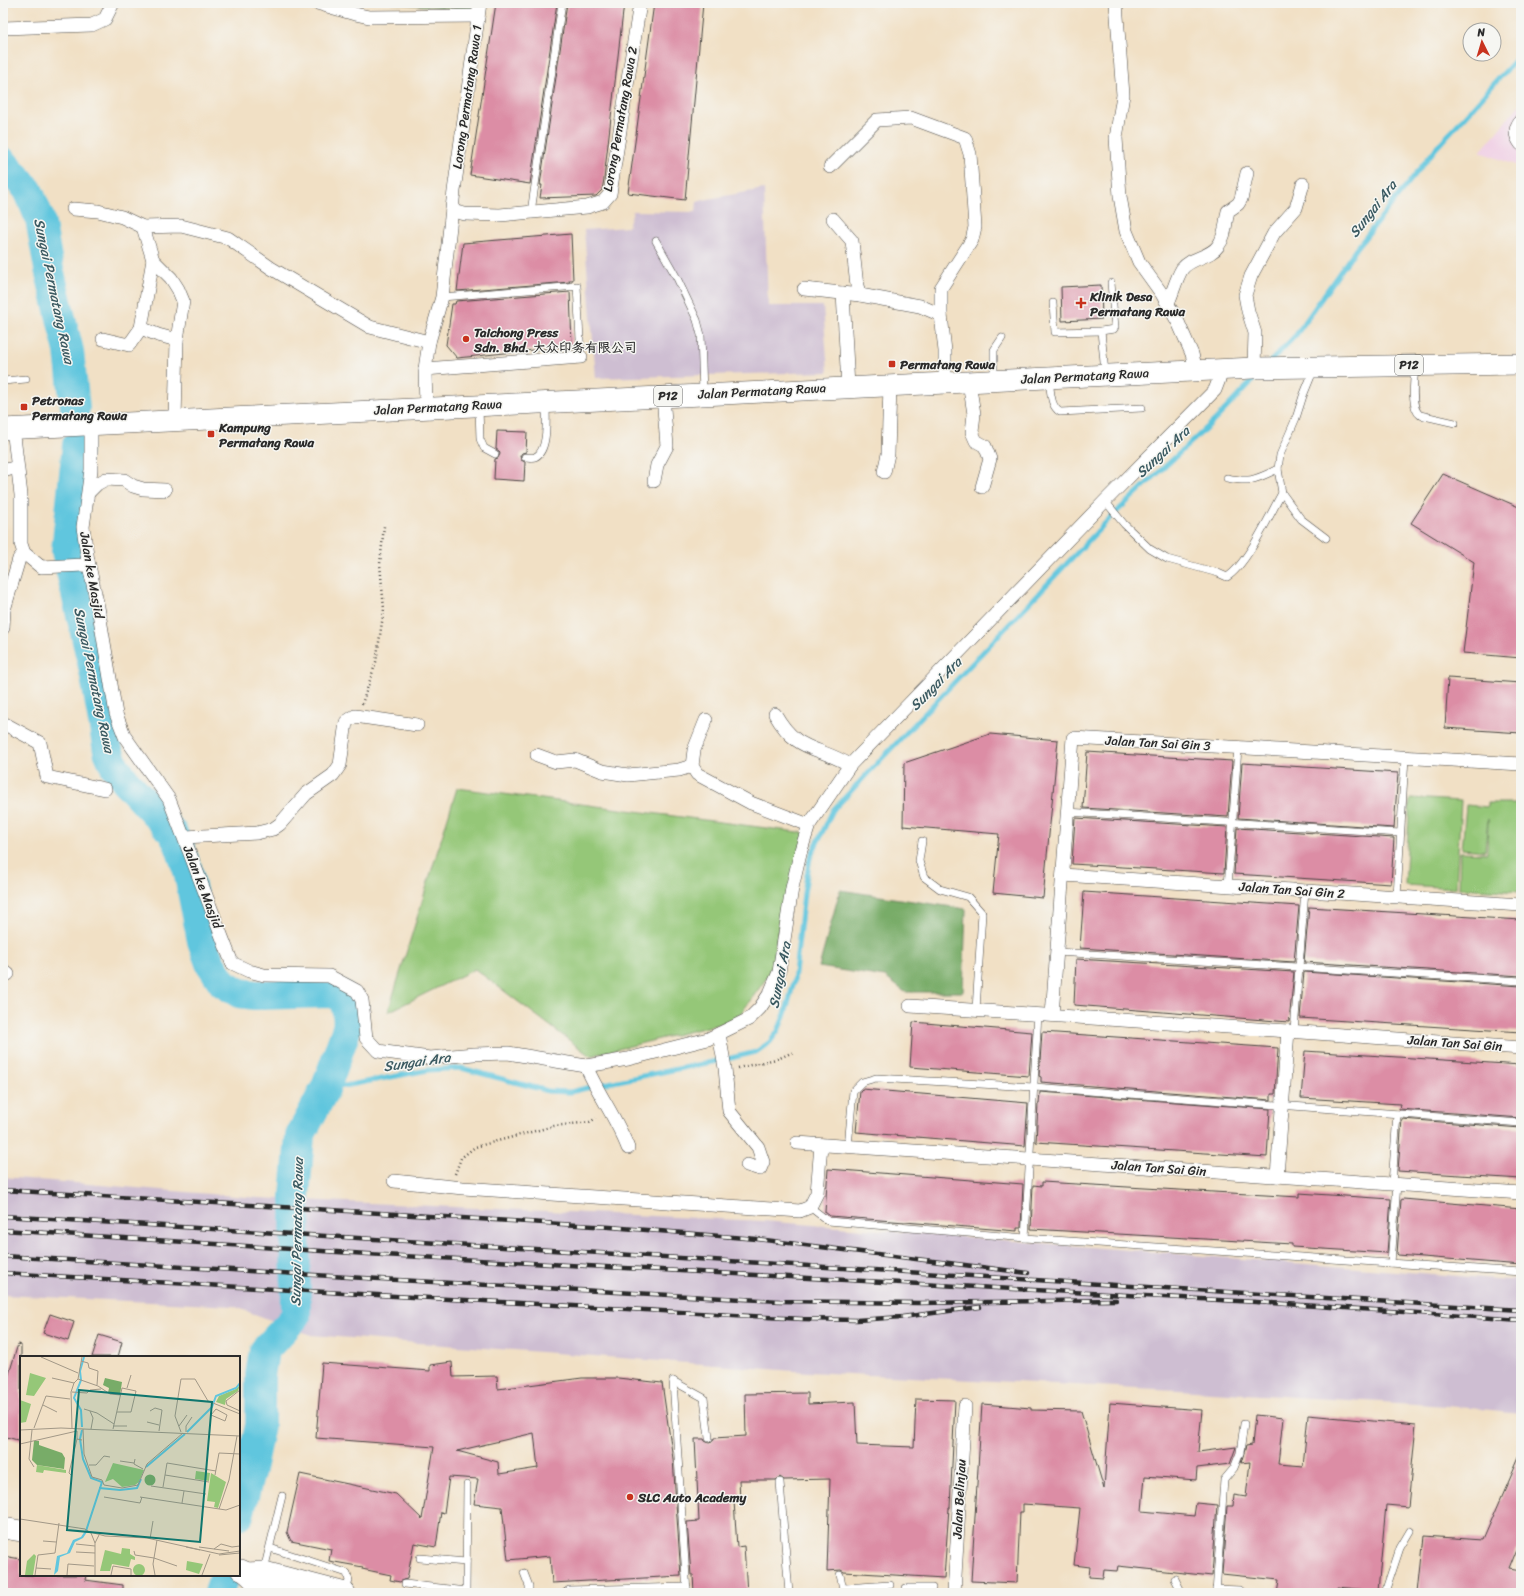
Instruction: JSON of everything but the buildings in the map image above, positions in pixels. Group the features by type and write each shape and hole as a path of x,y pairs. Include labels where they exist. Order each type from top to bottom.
{"main road":[{"name":"Jalan Permatang Rawa","path":"8,428 1196,370 1521,364"},
{"path":"3,1528 20,1531"},
{"path":"259,1580 345,1593"}],"street":[{"path":"3,28 92,25 105,19 113,3"},
{"path":"318,3 369,17 479,9"},
{"name":"Lorong Permatang Rawa 2","path":"452,211 465,214 489,215 587,207 603,202 610,194 640,3"},
{"path":"1116,3 1123,95 1116,138 1120,196 1126,231 1139,262 1168,303 1192,354 1196,370"},
{"name":"Lorong Permatang Rawa 1","path":"426,407 426,368 429,342 442,297 454,191 479,9"},
{"path":"830,166 877,120 912,118 965,138 970,154 975,227 972,240 941,288 941,315 945,351 946,383"},
{"path":"1521,120 1516,130 1516,136 1521,144"},
{"path":"1168,303 1183,268 1195,259 1213,252 1218,246 1224,236 1228,211 1238,204 1241,199 1247,173"},
{"path":"1254,368 1255,333 1245,295 1251,276 1274,233 1296,208 1303,184"},
{"path":"73,209 98,210 122,217 143,227 181,226 228,238 271,268 370,327 429,342"},
{"path":"833,219 852,241 857,286 860,295"},
{"path":"103,339 129,345 141,328 153,260 143,227"},
{"path":"153,260 171,278 183,301 177,340 175,419"},
{"path":"804,289 860,295 920,306 941,315"},
{"path":"843,293 848,387"},
{"path":"141,328 158,335 177,340"},
{"path":"426,368 581,357"},
{"name":"Jalan ke Masjid","path":"81,424 91,470 83,527 86,563 98,606 116,714 125,737 169,799 185,837 232,963 264,975 329,976 357,991 362,1000 366,1038 378,1051 430,1058 508,1053 588,1070 720,1037 749,1019 760,1008 770,993 779,972 792,888 801,850 809,825 850,765 1107,503 1215,390 1223,369"},
{"path":"969,382 974,414 972,432 976,441 985,446 990,458 982,487"},
{"path":"884,472 888,454 890,385"},
{"path":"654,482 657,465 667,446 663,396"},
{"path":"8,428 17,467 21,495 21,544 24,553 41,567 62,567 86,563"},
{"path":"3,471 17,467"},
{"path":"89,492 97,484 106,479 124,480 133,486 143,489 165,490"},
{"path":"3,628 4,610 19,559 24,553"},
{"path":"775,714 782,727 792,738 805,746 850,765"},
{"path":"185,837 257,833 273,829 280,824 306,794 333,775 340,765 346,722 356,716 417,725"},
{"path":"706,720 694,750 692,766 698,774 751,803 809,825"},
{"path":"3,723 40,743 46,776 105,789"},
{"name":"Jalan Tan Sai Gin 3","path":"1052,1015 1073,738 1521,764"},
{"path":"537,755 556,762 575,760 602,772 628,775 679,770 692,766"},
{"name":"Jalan Tan Sai Gin 2","path":"1063,875 1521,905"},
{"name":"Jalan Tan Sai Gin","path":"910,1006 1521,1048"},
{"path":"1277,1176 1291,1031"},
{"path":"720,1037 729,1111 758,1147 764,1162 760,1169 747,1164"},
{"path":"588,1070 604,1103 621,1130 628,1148"},
{"name":"Jalan Tan Sai Gin","path":"797,1143 1521,1193"},
{"path":"394,1181 463,1188 800,1211 810,1207 817,1193 821,1145"},
{"name":"Jalan Belinjau","path":"954,1593 965,1406"}],"lane":[{"path":"531,212 562,3"},
{"path":"656,242 677,278 697,320 701,335 704,394"},
{"path":"1053,302 1054,330 1056,332 1111,330 1114,327 1111,283"},
{"path":"442,297 577,286 581,357"},
{"path":"1101,331 1105,375"},
{"path":"994,381 994,350 1002,338"},
{"path":"1415,365 1414,406 1416,412 1420,415 1455,422"},
{"path":"1306,367 1303,396 1296,418 1280,455 1278,468 1282,493 1301,519 1326,538"},
{"path":"1049,378 1053,404 1056,410 1060,412 1142,408"},
{"path":"3,381 26,379"},
{"path":"525,457 534,457 540,453 545,446 546,402"},
{"path":"479,405 480,439 484,448 495,454"},
{"path":"1227,478 1244,482 1259,478 1278,468"},
{"path":"1107,503 1124,524 1150,549 1167,559 1218,573 1227,577 1234,574 1253,546 1282,493"},
{"path":"1228,886 1238,748"},
{"path":"1397,897 1405,757"},
{"path":"1067,812 1400,833"},
{"path":"922,842 919,861 924,877 940,889 968,897 982,913 976,1010"},
{"path":"1291,1031 1299,967 1305,891"},
{"path":"1057,952 1521,982"},
{"path":"1025,1238 1038,1014"},
{"path":"848,1146 853,1091 862,1082 876,1078 1034,1087 1521,1123"},
{"path":"1391,1263 1397,1114"},
{"path":"810,1207 828,1221 1025,1238 1521,1272"},
{"path":"565,1593 568,1590 687,1590 673,1382 704,1398 709,1438"},
{"path":"1243,1593 1240,1590 1216,1591 1224,1480 1234,1468 1240,1453 1244,1424"},
{"path":"780,1482 789,1593"},
{"path":"405,1584 466,1592 467,1485"},
{"path":"259,1580 270,1548 282,1496"},
{"path":"1385,1593 1400,1548 1410,1531"},
{"path":"270,1548 347,1573 349,1581 345,1593"},
{"path":"420,1558 466,1562"},
{"path":"524,1573 529,1586 529,1593"},
{"path":"840,1575 844,1590 890,1585"},
{"path":"1175,1579 1181,1591 1184,1593"},
{"path":"906,1593 906,1588 932,1588"}],"path":[{"path":"356,716 363,701 377,654 384,609 380,564 384,526"},
{"path":"725,1069 780,1058 795,1051"},
{"path":"463,1188 454,1178 455,1172 461,1158 475,1147 554,1126 590,1122 600,1116 604,1103"}],"shaded area":[{"path":"1521,103 1521,167 1480,152"},
{"path":"764,189 768,306 823,306 828,372 596,378 584,230 628,227 633,211 696,212 697,201"},
{"path":"3,1177 259,1198 763,1221 1521,1281 1521,1413 1448,1406 1177,1390 808,1372 311,1335 233,1306 3,1295"}],"green space":[{"path":"391,3 473,3 472,10"},
{"path":"457,788 813,834 783,903 771,972 736,1020 590,1056 475,969 388,1012"},
{"path":"1410,798 1461,801 1456,888 1405,885"},
{"path":"1488,803 1521,803 1521,892 1459,888 1460,852 1487,853 1488,819 1485,851 1462,849 1466,805 1488,807"},
{"path":"840,890 966,909 963,992 905,992 885,977 819,967"}],"water":[{"path":"208,1583 230,1590 229,1593 206,1593"}],"waterway":[{"name":"Sungai Ara","path":"1271,361 1296,335 1356,249 1437,147 1521,54"},
{"name":"Sungai Permatang Rawa","path":"3,162 28,190 40,219 49,269 69,351 75,408"},
{"name":"Sungai Ara","path":"326,1087 339,1087 428,1070 461,1068 548,1091 570,1092 756,1052 770,1042 778,1031 785,1014 794,982 804,893 810,858 833,810 1111,517 1216,419 1258,375"},
{"name":"Sungai Permatang Rawa","path":"77,445 66,551 94,671 108,751 115,767 128,784 172,832 179,845 188,871 202,941 210,963 223,983 239,993 255,995 332,993 341,995 347,1011 347,1028 326,1087 300,1136 295,1196 296,1316 264,1351 260,1375 260,1425 240,1511"},
{"name":"Sungai Permatang Rawa","path":"219,1593 224,1576"}],"railway":[{"path":"3,1190 610,1227 757,1239 1028,1273"},
{"path":"3,1216 1521,1310"},
{"path":"3,1230 383,1255 1256,1302 1521,1320"},
{"path":"3,1256 780,1301 919,1303 1116,1300"},
{"path":"3,1273 803,1319 857,1320 902,1317 980,1307"}],"place":[{"name":"Klinik Desa Permatang Rawa","path":"1081,303"},
{"name":"Taichong Press Sdn. Bhd. 大众印务有限公司","path":"466,339"},
{"name":"Permatang Rawa","path":"892,364"},
{"name":"Petronas Permatang Rawa","path":"24,407"},
{"name":"Kampung Permatang Rawa","path":"211,434"},
{"name":"SLC Auto Academy","path":"630,1497"}]}
